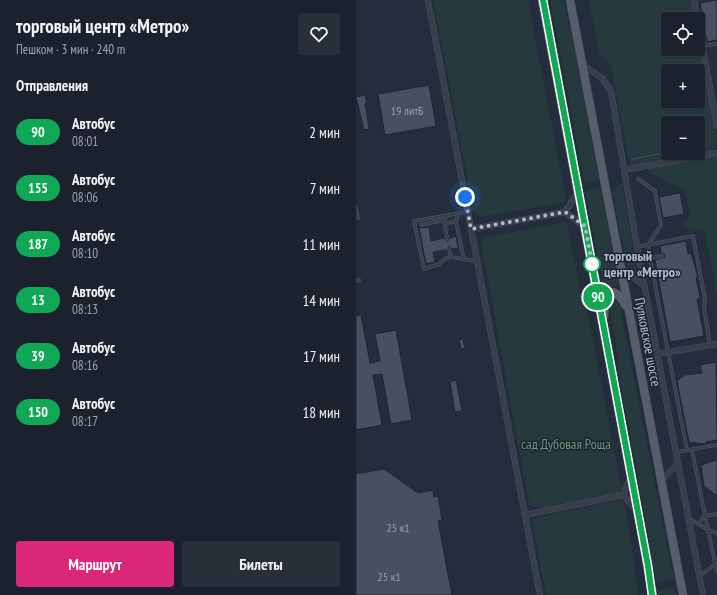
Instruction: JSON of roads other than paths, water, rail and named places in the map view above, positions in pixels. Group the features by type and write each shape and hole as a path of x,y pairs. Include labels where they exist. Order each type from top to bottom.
{"main road":[{"path":"542,0 639,514 652,595"},
{"name":"Пулковское шоссе","path":"570,0 683,595"},
{"path":"603,323 606,298 610,294 616,293 620,295 630,314"}],"street":[{"path":"428,0 540,595"},
{"path":"694,0 696,12"},
{"path":"704,56 714,97 717,126"},
{"path":"583,65 602,78 611,91 644,287 703,595"},
{"path":"624,170 717,153"},
{"path":"471,229 565,212 573,202 578,191"},
{"path":"565,212 585,226"},
{"path":"621,267 644,287"},
{"path":"657,354 717,344"},
{"path":"661,481 678,463"},
{"path":"525,515 622,495 629,484 631,473"},
{"path":"622,495 639,514"}],"lane":[{"path":"705,46 717,44"},
{"path":"638,179 656,191 661,225 648,245 687,450"},
{"path":"356,208 358,218"},
{"path":"468,212 414,220 424,269 439,264 446,258 451,257 477,261"},
{"path":"458,213 456,222 464,260"},
{"path":"447,238 444,222 448,215"},
{"path":"421,225 456,222"},
{"path":"637,247 693,236 705,299 704,308 710,345"},
{"path":"449,249 451,257"},
{"path":"650,258 662,256"},
{"path":"676,452 717,445"},
{"path":"692,450 704,516 717,572"},
{"path":"704,516 717,514"},
{"path":"700,524 704,516"},
{"path":"688,518 717,534"},
{"path":"700,577 715,564"}],"waterway":[{"path":"633,159 661,153"}],"place":[{"name":"торговый центр «Метро»","path":"592,264"}],"park label":[{"name":"сад Дубовая Роща","path":"566,444"}]}
